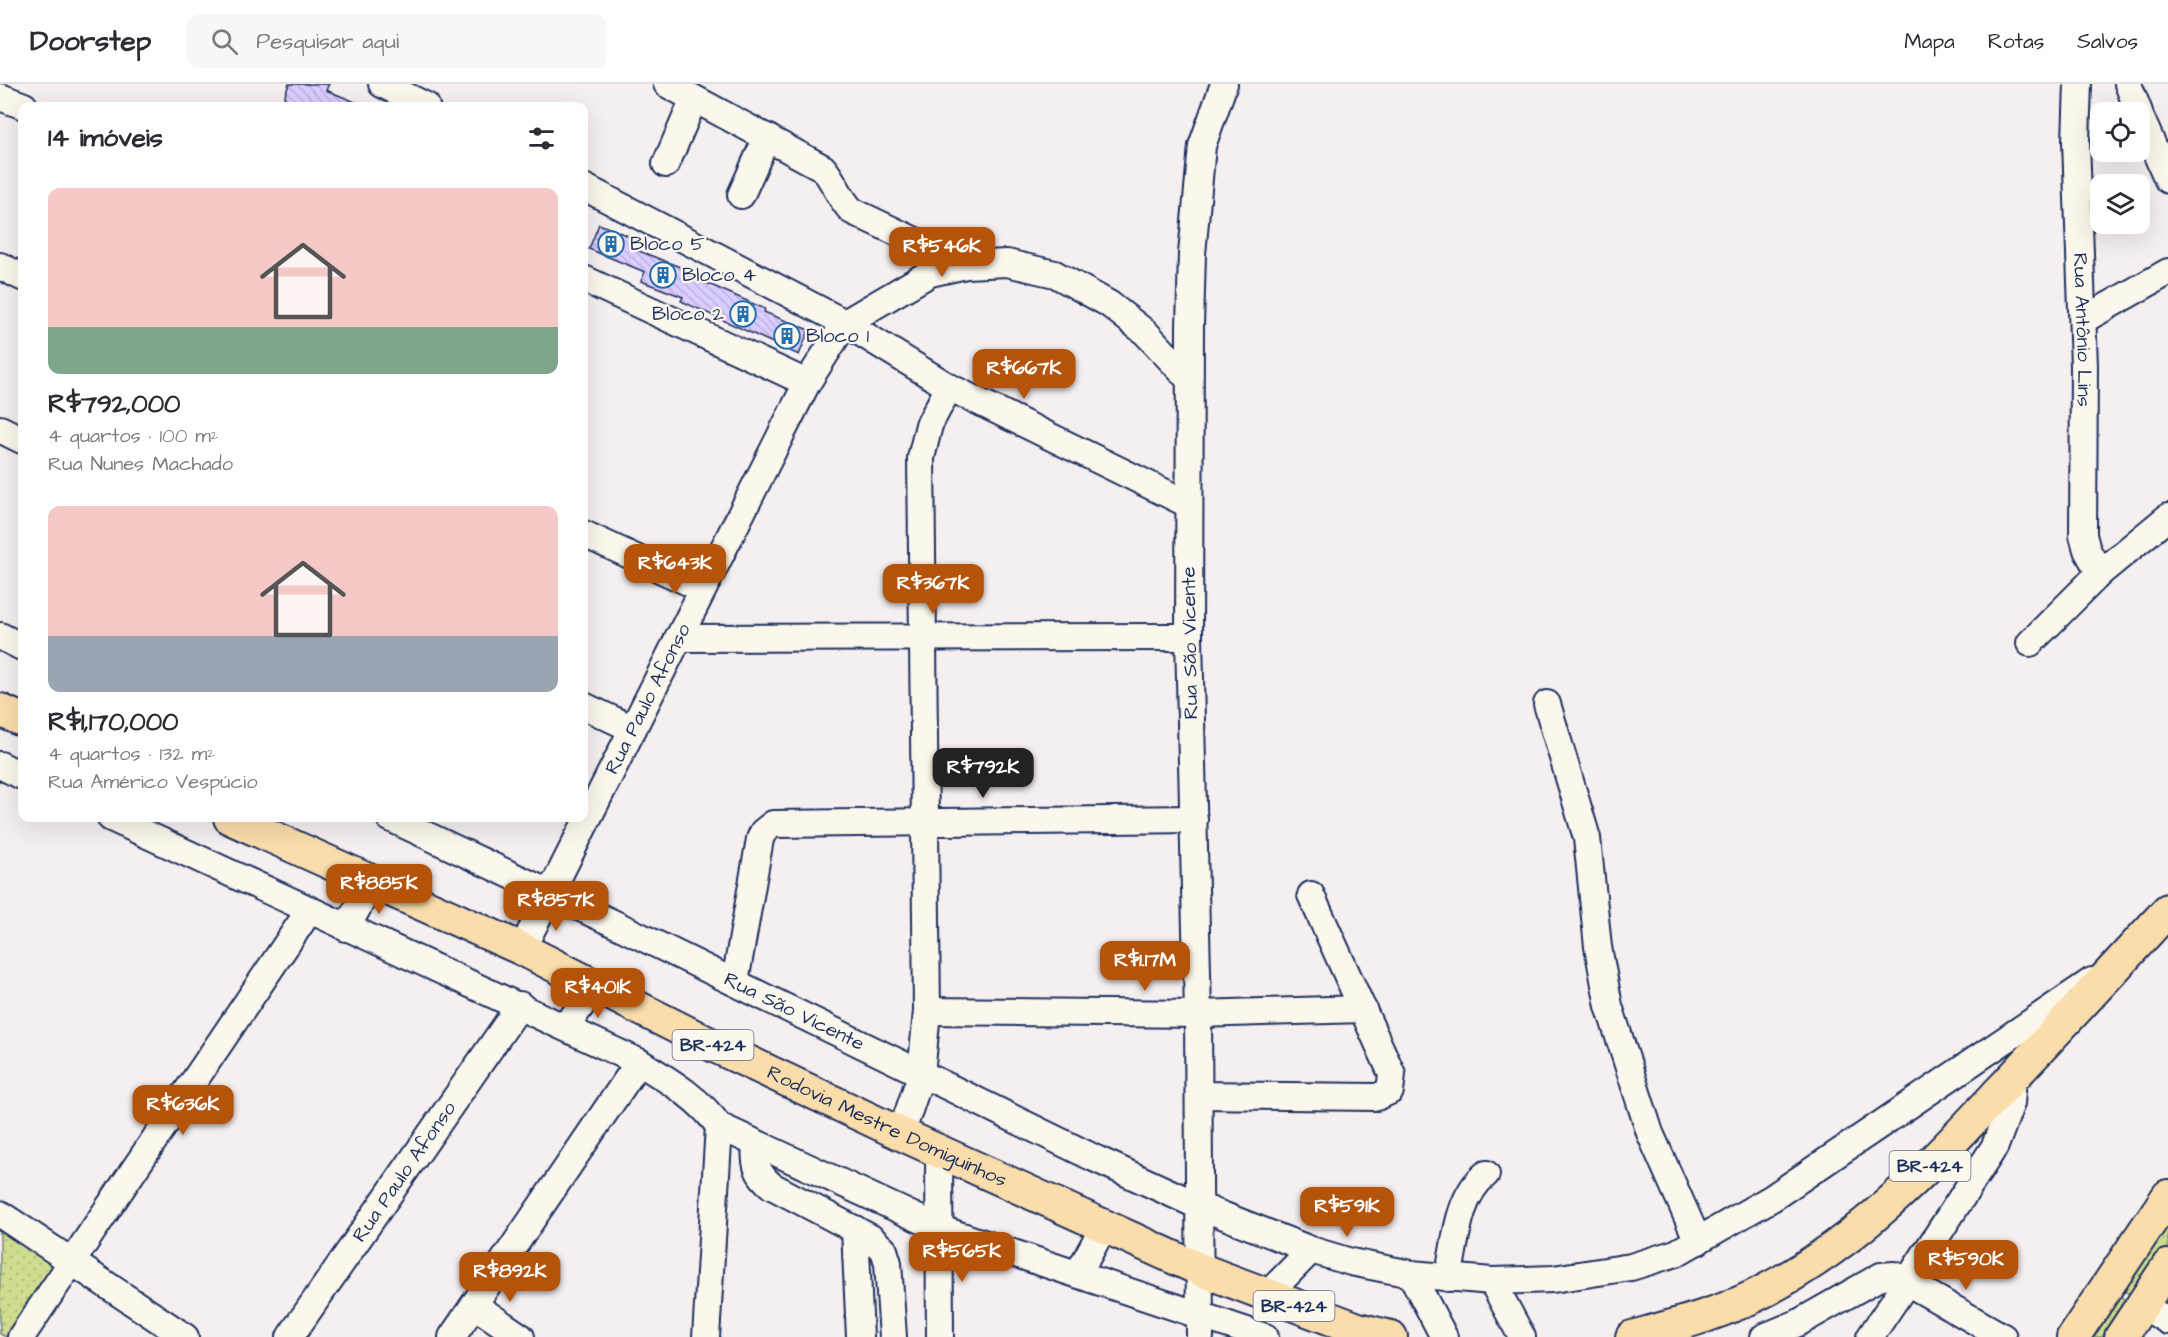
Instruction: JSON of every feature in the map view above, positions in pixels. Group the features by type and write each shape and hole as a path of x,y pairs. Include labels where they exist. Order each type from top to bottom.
{"main road":[{"path":"0,710 18,718"},
{"name":"Rodovia Mestre Domiguinhos","path":"239,822 522,949 939,1152 1199,1269 1358,1329 1391,1337"},
{"name":"BR-424","path":"1632,1337 1682,1323 1763,1292 1823,1256 1872,1221 1923,1174 2168,910"},
{"path":"2073,1337 2168,1196"},
{"path":"2121,1337 2155,1313 2168,1266"},
{"path":"2109,1284 2155,1313"}],"street":[{"path":"382,84 418,102"},
{"path":"667,84 823,168 834,181 841,200 852,211 966,265"},
{"name":"Rua São Vicente","path":"1200,1326 1198,1014 1189,637 1189,379 1192,254 1197,186 1202,146 1224,84"},
{"name":"Rua Antônio Lins","path":"2078,84 2076,141 2082,320 2082,535 2087,550 2100,573"},
{"path":"2128,84 2135,102"},
{"path":"666,164 694,99"},
{"path":"741,195 767,137"},
{"path":"2150,138 2168,180"},
{"path":"588,189 845,323 949,387 1188,504"},
{"path":"845,323 930,273 966,265 1007,263 1055,274 1109,304 1146,333 1189,379"},
{"path":"0,266 18,275"},
{"path":"2082,320 2168,272"},
{"path":"588,281 807,383"},
{"name":"Rua Paulo Afonso","path":"588,821 807,383 845,323"},
{"path":"901,1134 921,1075 927,1011 926,821 921,636 921,458 929,425 949,387"},
{"path":"0,429 18,438"},
{"path":"2030,643 2100,573 2168,517"},
{"path":"588,536 703,589"},
{"path":"0,636 18,645"},
{"path":"678,638 1189,637"},
{"path":"1547,704 1587,838 1598,947 1609,1006 1650,1133 1698,1241"},
{"path":"588,707 633,729"},
{"path":"735,982 760,839 767,827 773,824 1194,819"},
{"path":"120,822 639,1062 693,1097 706,1108 719,1126 940,1228 1078,1274 1200,1326 1265,1337"},
{"name":"Rua São Vicente","path":"399,822 735,982 921,1075 1199,1206"},
{"name":"Rua Paulo Afonso","path":"522,949 587,822"},
{"path":"346,928 373,881"},
{"path":"1199,1095 1384,1095 1392,1086 1392,1074 1311,895"},
{"path":"21,1337 309,911"},
{"path":"1199,1206 1311,1250 1411,1275 1492,1281 1553,1279 1631,1267 1676,1253 1772,1198 2117,964"},
{"path":"566,1028 595,986"},
{"name":"Rua Paulo Afonso","path":"290,1337 519,1005"},
{"path":"927,1011 1198,1014 1363,1009"},
{"path":"452,1337 639,1062"},
{"path":"1870,1337 1995,1146 2011,1103 2013,1078"},
{"path":"706,1337 719,1126"},
{"path":"756,1144 755,1160 759,1175 772,1186 855,1229 884,1250 888,1263 892,1337"},
{"path":"939,1152 940,1337"},
{"path":"1448,1278 1466,1199 1473,1185 1486,1174"},
{"path":"0,1214 185,1337"},
{"path":"1078,1274 1104,1226"},
{"path":"855,1229 860,1337"},
{"path":"1266,1296 1311,1250"},
{"path":"1411,1275 1444,1337"},
{"path":"1764,1337 1798,1323 1881,1276 1894,1275 2003,1337"},
{"path":"1492,1281 1522,1337"},
{"path":"474,1305 521,1337"},
{"path":"2163,1337 2168,1330"}],"green space":[{"path":"2168,1201 2168,1256 2140,1300 2112,1284"},
{"path":"0,1220 63,1266 6,1337 0,1334"},
{"path":"2108,1290 2137,1306 2115,1337 2077,1337"}],"building":[{"path":"289,84 329,84 326,90 355,102 294,102 284,98"},
{"path":"599,224 633,238 629,247 685,269 684,273 765,309 764,312 809,330 799,355 681,301 683,297 641,281 645,272 589,249"}],"place":[{"name":"Bloco 5","path":"611,244"},
{"name":"Bloco 4","path":"663,275"},
{"name":"Bloco 2","path":"743,314"},
{"name":"Bloco 1","path":"787,336"}]}
